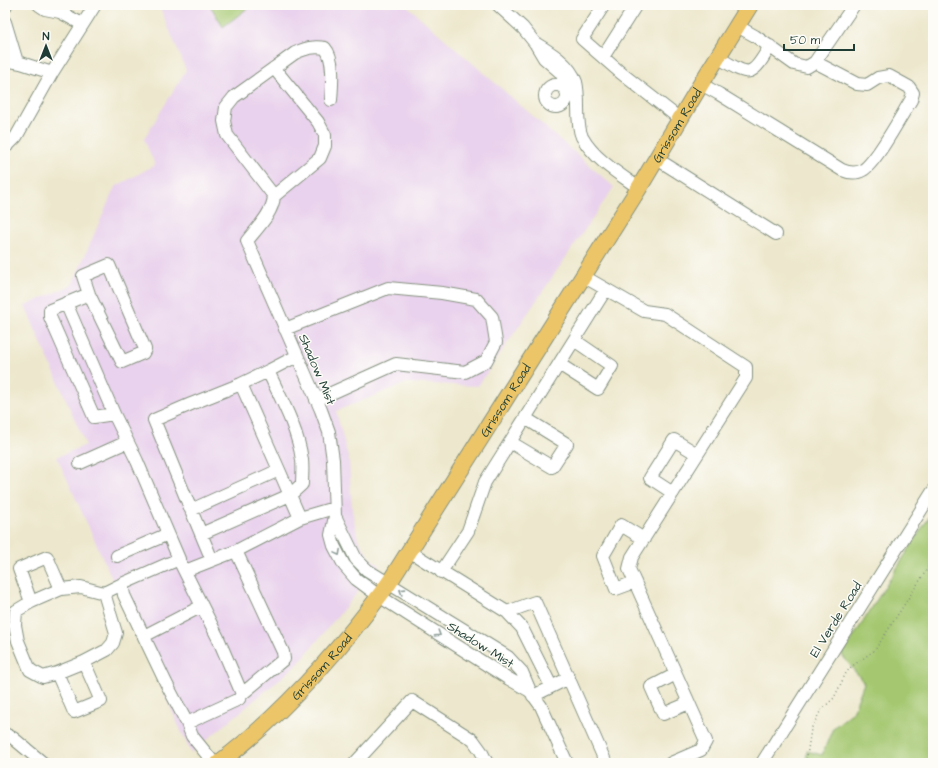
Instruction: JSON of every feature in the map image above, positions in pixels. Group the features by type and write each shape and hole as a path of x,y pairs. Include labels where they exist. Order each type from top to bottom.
{"main road":[{"name":"Grissom Road","path":"219,763 293,698 352,632 379,596 639,188 700,84 737,26 745,7"}],"street":[{"path":"39,5 45,9 60,9 82,24"},
{"path":"8,145 16,137 52,74 95,5"},
{"path":"498,5 523,28 535,43 544,58 560,72 571,90 582,136 591,150 615,171 639,188"},
{"path":"604,5 582,38 621,73 680,118"},
{"path":"603,57 636,5"},
{"path":"737,26 770,46 794,64 807,67 814,62 854,5"},
{"path":"5,22 11,61 52,74"},
{"path":"717,58 745,72 753,70 760,65 770,46"},
{"path":"274,68 318,122 324,134 325,146 320,158 274,196 227,135 224,120 226,107 234,97 295,52 306,48 316,47 325,48 328,51 332,71 331,100"},
{"path":"700,84 719,94 842,170 851,173 862,170 871,163 911,100 913,93 909,87 889,76 878,78 867,85 857,84 814,62"},
{"path":"657,159 776,234"},
{"name":"Shadow Mist","path":"274,196 274,202 265,218 247,241 329,432 333,460 335,512 331,535 334,546 344,565 356,579 379,596 531,693"},
{"path":"109,265 145,349 143,353 122,362 89,294 83,276 109,265"},
{"path":"583,276 644,311 664,314 746,368 746,378 632,556 629,569 706,741 701,750 671,763"},
{"path":"285,329 388,288 442,293 476,299 492,317 496,342 486,361 465,372 396,364 316,400"},
{"path":"441,572 468,531 485,482 606,289"},
{"path":"89,294 50,310 50,317 94,417 114,414"},
{"path":"66,303 179,559 218,638 242,694"},
{"path":"559,364 598,389 612,366 574,340"},
{"path":"212,560 154,420 241,384 297,356"},
{"path":"201,534 290,495 302,484 302,460 297,439 286,410 268,371"},
{"path":"241,384 300,518"},
{"path":"510,442 552,467 567,444 525,418"},
{"path":"673,493 650,478 674,440 697,454"},
{"path":"80,463 127,442"},
{"path":"192,510 279,470"},
{"name":"El Verde Road","path":"762,763 933,491"},
{"path":"185,571 236,551 300,518 335,512"},
{"name":"Shadow Mist","path":"335,512 356,558 367,570 508,657 522,672 531,693 541,706 567,763"},
{"path":"635,582 616,589 603,556 621,526 644,538"},
{"path":"117,556 168,534"},
{"path":"187,723 239,699 242,694 284,659 284,652 236,551"},
{"path":"409,551 507,612 522,628 552,686"},
{"path":"31,602 19,569 47,557 61,589"},
{"path":"104,593 116,633 107,650 84,662 43,677 30,670 18,641 10,610 61,589 81,587 104,593 179,559"},
{"path":"122,584 124,595 192,736 214,763"},
{"path":"507,612 535,602 606,763"},
{"path":"144,636 202,606"},
{"path":"57,672 74,712 101,701 84,662"},
{"path":"676,674 651,686 663,714 689,703"},
{"path":"531,693 569,678"},
{"path":"355,763 412,701 473,740 487,763"},
{"path":"5,734 13,738 44,763"}],"path":[{"path":"806,763 811,729 820,710 834,698 846,673 851,667 875,650 933,560"}],"shaded area":[{"path":"159,5 406,5 614,187 478,386 407,383 336,411 349,461 352,510 358,539 371,559 380,565 298,664 191,753 57,457 86,445 25,306 72,285 115,187 155,165 144,139 186,70"}],"green space":[{"path":"210,5 252,5 223,27"},
{"path":"933,511 933,763 806,763 807,751 822,755 833,728 853,712 864,683 842,655"}]}
